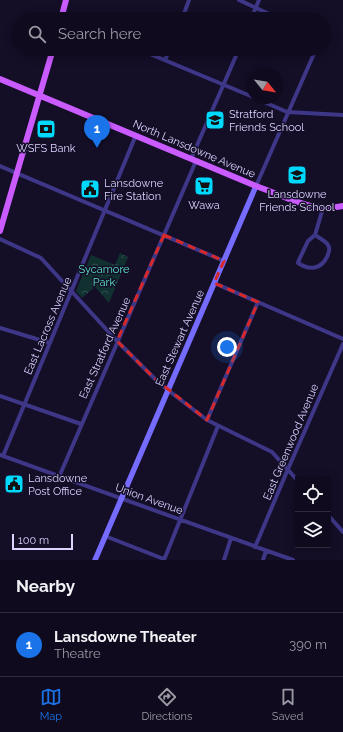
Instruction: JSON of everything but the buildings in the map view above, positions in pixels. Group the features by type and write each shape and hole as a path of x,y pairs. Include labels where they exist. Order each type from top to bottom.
{"main road":[{"path":"65,12 66,0"},
{"path":"0,231 51,56"},
{"name":"North Lansdowne Avenue","path":"0,80 41,95 193,160 299,202 323,208 343,206"}],"street":[{"path":"185,12 189,0"},
{"path":"239,0 265,12"},
{"path":"254,12 259,0"},
{"path":"155,56 247,95"},
{"path":"165,60 167,56"},
{"name":"East Stratford Avenue","path":"59,477 164,235 236,56"},
{"path":"256,186 287,112 313,56"},
{"path":"268,104 287,112 343,115"},
{"name":"East Lacross Avenue","path":"1,456 24,405 136,136"},
{"path":"0,166 224,261"},
{"name":"East Stewart Avenue","path":"95,560 256,186"},
{"path":"315,235 327,243 329,252 324,263 311,269 298,263 308,241 315,235 323,208"},
{"path":"0,239 41,258 154,378 207,420 272,452 295,478"},
{"path":"214,283 343,339"},
{"path":"207,420 258,302"},
{"path":"0,328 50,343"},
{"name":"East Greenwood Avenue","path":"255,547 343,344"},
{"path":"0,396 81,424"},
{"path":"105,536 164,560 218,426"},
{"name":"Union Avenue","path":"1,456 293,560"},
{"path":"331,518 343,532"},
{"path":"224,560 231,538"},
{"path":"263,560 266,551"}],"highlighted area":[{"path":"164,235 224,261 214,283 258,302 207,420 154,378 117,341"}],"green space":[{"name":"Sycamore Park","path":"120,253 128,257 109,303 95,287 82,298 76,291 91,255 115,265"}],"place":[{"name":"Stratford Friends School","path":"215,120"},
{"name":"WSFS Bank","path":"46,129"},
{"name":"Lansdowne Theater","path":"97,148"},
{"name":"Lansdowne Friends School","path":"297,175"},
{"name":"Wawa","path":"204,186"},
{"name":"Lansdowne Fire Station","path":"90,189"},
{"name":"Lansdowne Post Office","path":"14,484"}]}
